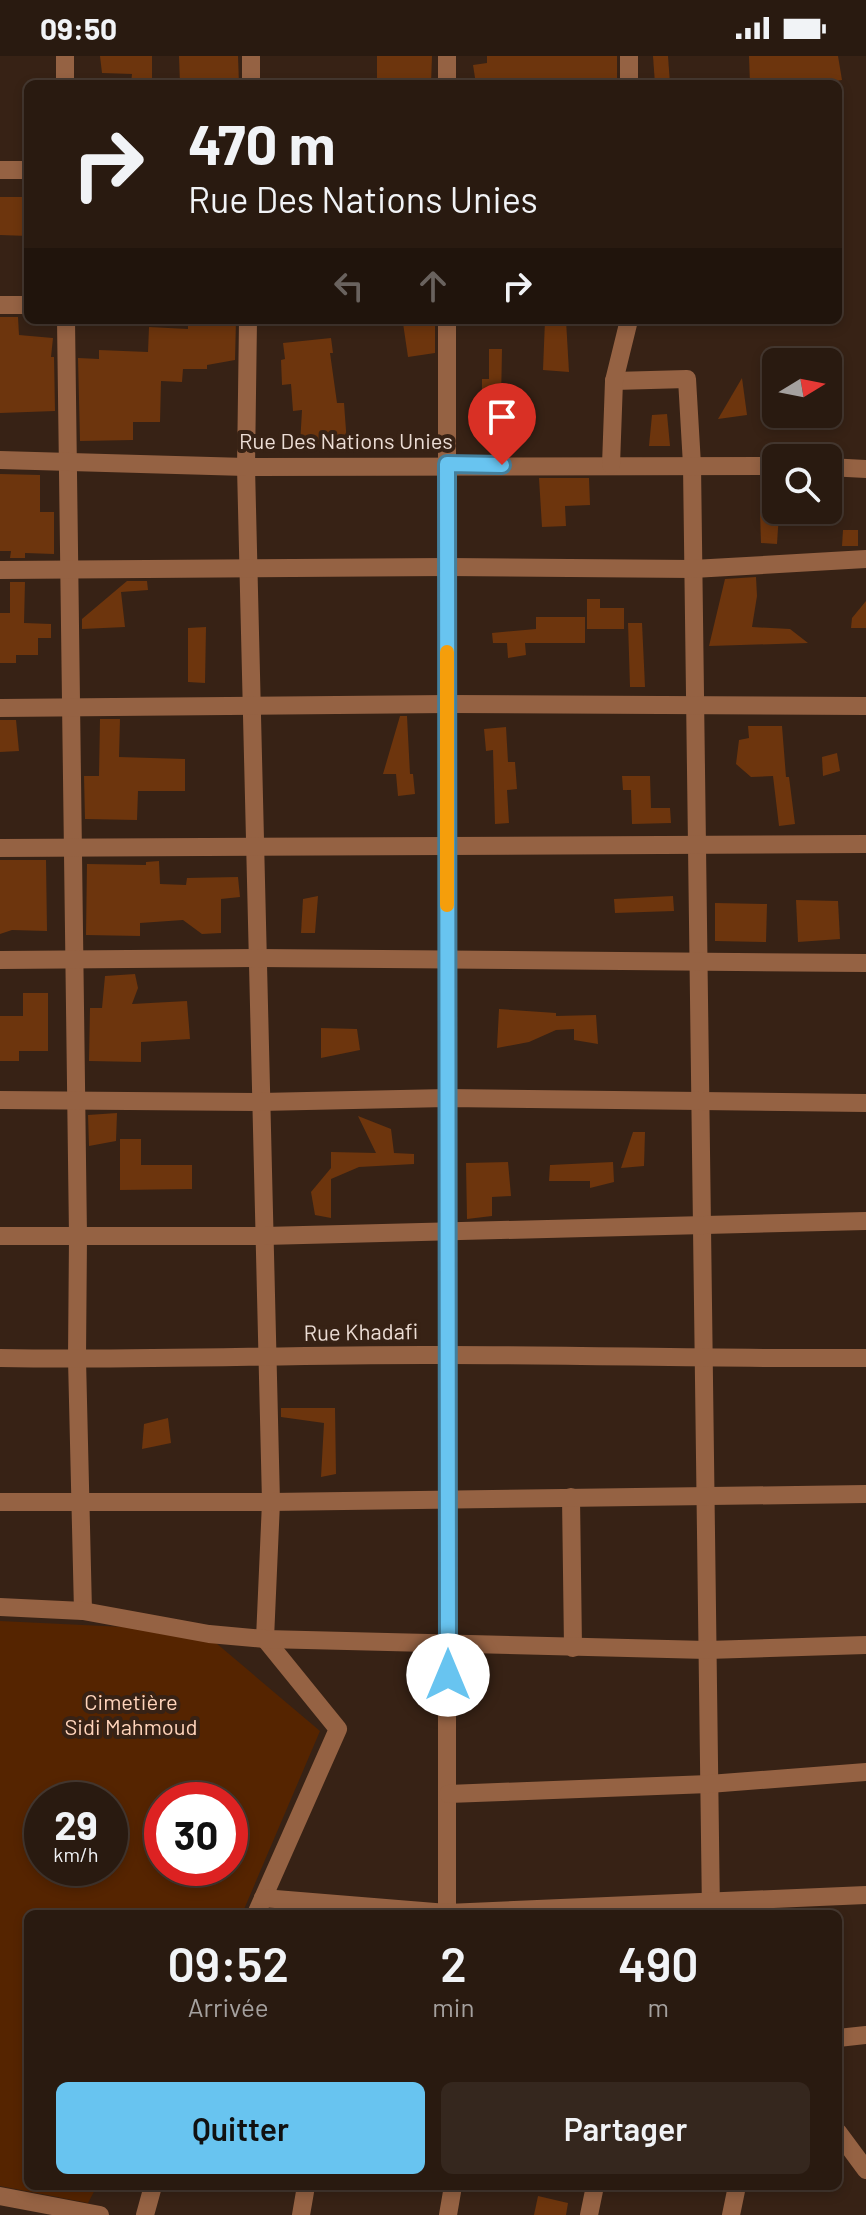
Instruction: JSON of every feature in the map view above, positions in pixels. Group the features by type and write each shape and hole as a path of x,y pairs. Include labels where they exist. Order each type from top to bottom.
{"street":[{"path":"65,56 65,80"},
{"path":"251,56 251,80"},
{"path":"447,56 447,80"},
{"path":"629,56 629,80"},
{"path":"0,170 24,170"},
{"path":"0,305 24,305"},
{"path":"66,324 77,1359 83,1611"},
{"path":"248,324 246,467 271,1502 265,1639 338,1729 260,1906 354,1910"},
{"path":"447,324 447,1910"},
{"path":"611,465 614,381 628,324"},
{"path":"614,381 687,379 692,465 711,1908"},
{"name":"Rue Des Nations Unies","path":"0,460 246,467 447,464 762,466"},
{"path":"842,468 866,469"},
{"path":"0,570 693,569 866,559"},
{"path":"0,708 448,704 866,706"},
{"path":"0,848 866,844"},
{"path":"0,960 257,958 866,963"},
{"path":"0,1100 260,1102 447,1098 866,1103"},
{"path":"0,1236 264,1236 866,1221"},
{"name":"Rue Khadafi","path":"0,1358 447,1355 866,1358"},
{"path":"0,1502 271,1502 866,1494"},
{"path":"571,1497 573,1648"},
{"path":"0,1607 83,1611 209,1634 265,1639 707,1650 866,1645"},
{"path":"448,1794 709,1784 866,1772"},
{"path":"623,1910 711,1908 866,1895"},
{"path":"842,2038 866,2035"},
{"path":"842,2137 866,2170"},
{"path":"145,2215 152,2190"},
{"path":"301,2215 305,2190"},
{"path":"448,2215 452,2190"},
{"path":"589,2215 594,2190"},
{"path":"731,2215 736,2190"},
{"path":"0,2196 100,2215"}],"green space":[{"name":"Cimetière Sidi Mahmoud","path":"0,1621 145,1628 216,1643 320,1731 244,1910 24,1910 24,2190 95,2190 88,2203 0,2186"}],"building":[{"path":"100,56 152,56 152,80 131,80 132,74 102,73"},
{"path":"179,56 238,56 239,80 180,80"},
{"path":"377,56 432,56 431,80 377,80"},
{"path":"487,56 617,56 617,80 475,80 473,65 487,63"},
{"path":"653,56 668,56 670,80 655,80"},
{"path":"749,56 838,56 842,80 750,80"},
{"path":"0,197 24,197 24,236 0,235"},
{"path":"0,317 18,317 19,335 53,338 51,357 54,357 55,411 0,413"},
{"path":"188,324 236,324 235,360 207,365 207,369 183,369 182,382 161,381 160,422 133,422 133,440 80,441 78,358 99,359 99,350 148,352 149,327 188,329"},
{"path":"403,324 435,324 435,353 408,357"},
{"path":"545,324 566,324 569,372 543,370"},
{"path":"331,338 337,403 344,403 347,444 300,445 302,410 293,411 291,384 282,385 283,343"},
{"path":"489,349 502,349 501,402 482,402 482,379 489,379"},
{"path":"742,378 747,415 718,419"},
{"path":"667,414 670,446 649,446 652,415"},
{"path":"0,474 40,475 40,512 54,512 54,554 25,553 25,558 10,558 11,551 0,551"},
{"path":"539,478 589,478 590,505 565,506 566,526 542,527"},
{"path":"760,512 762,524 778,524 777,544 761,543"},
{"path":"843,530 858,530 858,546 842,546"},
{"path":"756,577 757,596 752,627 790,629 808,643 709,646 725,579"},
{"path":"127,581 147,581 148,590 121,592 125,627 82,629 82,619"},
{"path":"10,582 25,582 24,623 51,624 51,638 38,638 38,655 16,655 16,663 0,663 0,613 10,613"},
{"path":"587,599 600,599 600,608 624,608 624,629 587,629"},
{"path":"866,601 866,628 851,628 852,618"},
{"path":"536,617 585,617 585,643 525,643 526,655 508,658 507,643 493,643 492,633 536,629"},
{"path":"628,623 642,623 645,687 630,687"},
{"path":"206,627 205,683 188,682 188,628"},
{"path":"400,716 407,716 410,774 413,774 415,794 398,796 396,774 383,774"},
{"path":"100,719 120,719 119,757 185,759 185,791 138,791 137,820 85,819 84,776 99,776"},
{"path":"0,720 16,720 19,751 0,752"},
{"path":"748,726 782,726 786,777 789,777 795,824 779,826 773,776 751,777 736,764 739,740 749,738"},
{"path":"506,727 508,762 515,762 517,789 507,790 509,823 495,824 493,750 486,751 484,729"},
{"path":"837,753 840,771 823,776 822,757"},
{"path":"622,776 650,776 651,808 670,808 671,823 632,824 631,790 623,790"},
{"path":"0,860 46,860 47,931 12,930 0,934"},
{"path":"159,861 160,884 186,885 187,878 238,877 240,897 221,899 221,933 202,934 183,920 140,923 140,936 86,935 87,864 146,865 146,862"},
{"path":"318,896 315,933 301,933 303,899"},
{"path":"673,896 674,911 615,913 614,899"},
{"path":"796,900 838,901 840,939 798,942"},
{"path":"715,903 767,904 766,942 715,941"},
{"path":"135,974 138,988 132,1004 187,1001 190,1039 141,1042 141,1062 89,1061 90,1008 102,1008 105,976"},
{"path":"23,993 48,993 48,1051 19,1051 19,1061 0,1061 0,1016 23,1016"},
{"path":"499,1009 556,1013 556,1016 596,1015 598,1044 574,1040 574,1029 556,1030 529,1042 497,1048"},
{"path":"321,1028 357,1029 360,1050 321,1058"},
{"path":"117,1113 116,1141 89,1146 88,1115"},
{"path":"358,1116 391,1129 394,1153 414,1154 414,1164 359,1167 331,1179 331,1152 376,1153"},
{"path":"633,1132 645,1132 644,1166 621,1168"},
{"path":"120,1139 141,1139 141,1165 192,1165 192,1189 120,1190"},
{"path":"508,1162 511,1196 492,1197 492,1216 467,1219 466,1163"},
{"path":"613,1162 614,1182 590,1188 590,1181 549,1181 550,1165"},
{"path":"331,1168 331,1218 315,1215 311,1192"},
{"path":"281,1408 335,1408 336,1474 321,1477 324,1423 281,1417"},
{"path":"168,1418 171,1443 142,1449 144,1424"},
{"path":"538,2196 568,2203 566,2215 534,2215"}],"slow traffic":[{"path":"447,652 447,905"}],"route":[{"path":"448,1675 447,464 502,465"}]}
